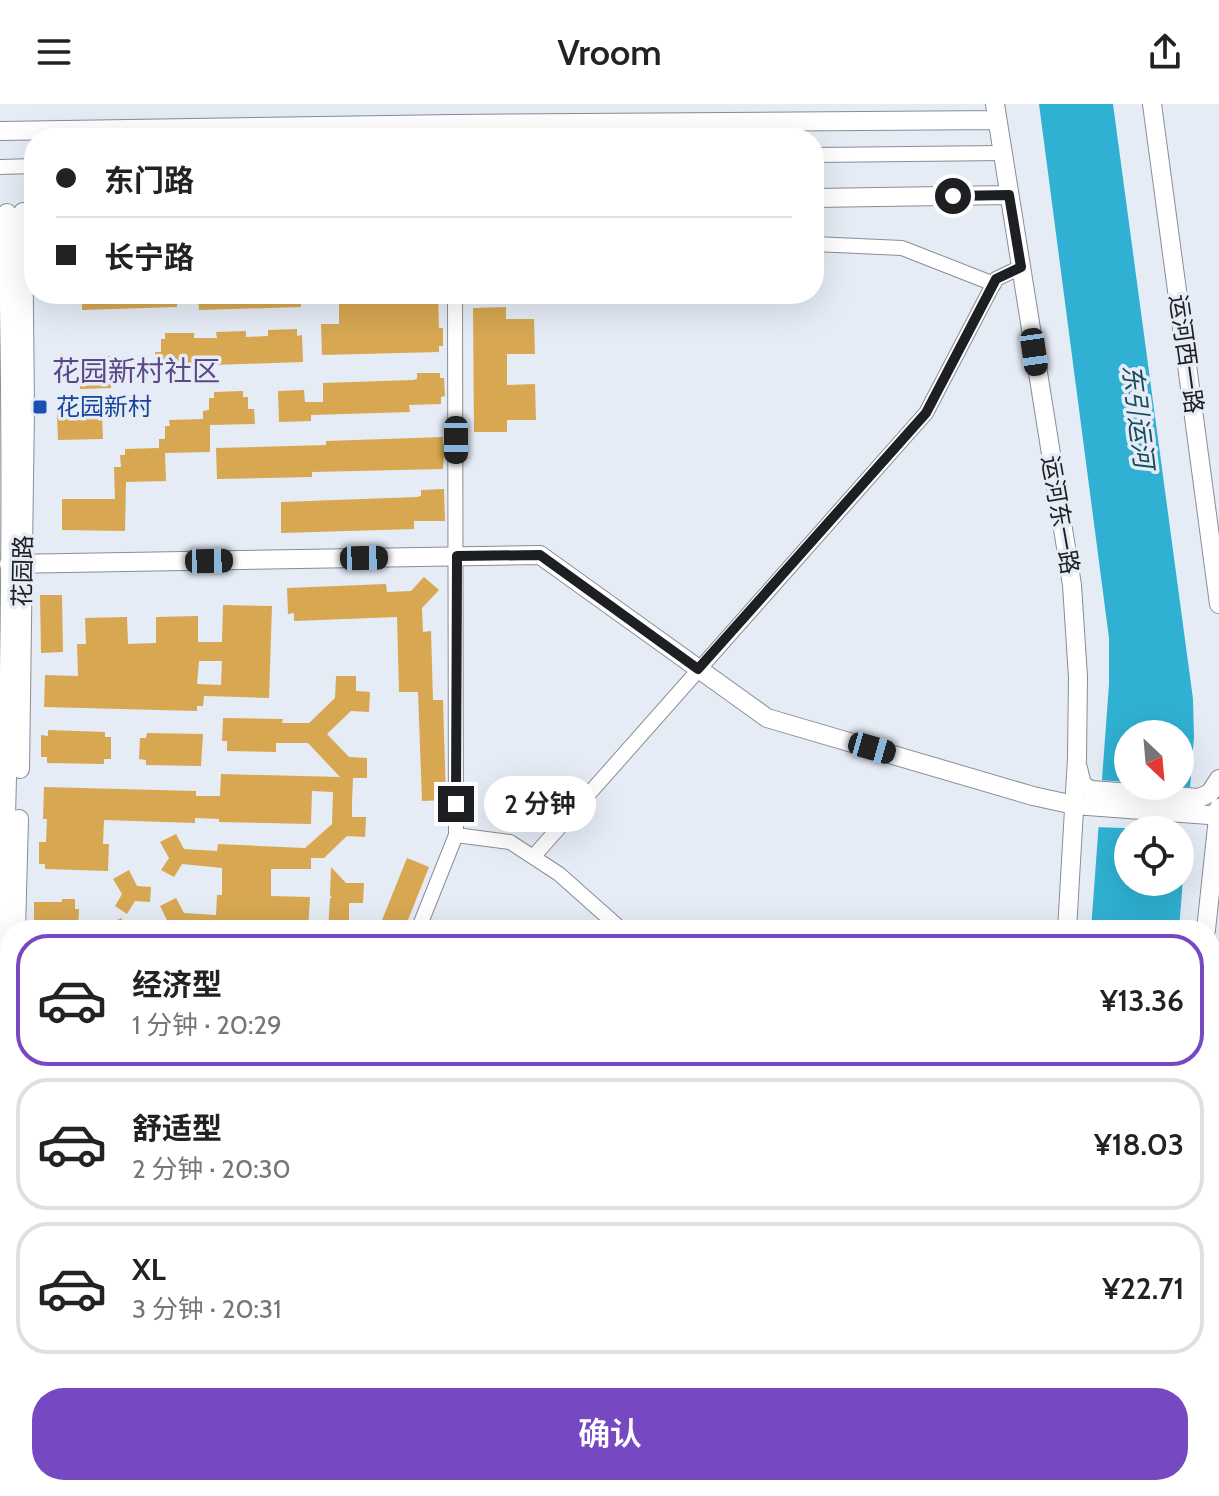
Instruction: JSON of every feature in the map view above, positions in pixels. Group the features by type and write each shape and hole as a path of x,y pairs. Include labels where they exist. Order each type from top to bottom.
{"street":[{"name":"运河西一路","path":"1152,104 1219,604"},
{"path":"540,128 996,112"},
{"name":"运河东一路","path":"996,112 1072,585 1078,677 1077,758 1068,920"},
{"path":"0,131 24,131"},
{"path":"824,155 1003,153"},
{"path":"0,167 24,166"},
{"path":"824,198 1009,195"},
{"name":"花园路","path":"3,920 16,565 11,358 16,212"},
{"path":"824,244 902,248 994,284"},
{"path":"533,857 926,413 996,279 1021,267"},
{"path":"422,920 456,835 455,304"},
{"path":"16,565 540,555 767,718 1033,796 1074,805 1097,799 1197,806 1219,812 1207,920"},
{"name":"花园路","path":"10,678 16,920"},
{"path":"1077,758 1082,785 1097,799"},
{"path":"1197,806 1219,779"},
{"path":"456,835 510,842 559,874 611,920"}],"water":[{"name":"东引运河","path":"1039,104 1113,104 1193,699 1194,720 1114,720 1114,800 1189,800 1188,816 1114,816 1114,896 1182,896 1180,920 1092,920 1109,684 1109,638"}],"pier":[{"path":"1097,780 1114,781 1114,800 1193,800 1192,816 1114,816 1114,828 1094,827"}],"building":[{"path":"82,304 177,304 177,307 82,310"},
{"path":"199,304 301,304 301,307 199,310"},
{"path":"339,304 438,304 443,346 439,346 439,352 322,355 321,324 339,324"},
{"path":"506,307 506,319 534,319 535,354 507,354 507,385 535,384 536,420 507,420 507,432 474,432 473,308"},
{"path":"297,329 297,336 302,335 303,362 155,367 155,352 161,352 161,339 165,339 165,333 194,333 194,338 217,338 216,332 246,331 246,337 268,336 268,330"},
{"path":"110,356 111,388 80,389 79,357"},
{"path":"417,373 440,373 440,378 444,378 445,396 441,397 441,404 409,405 410,412 311,415 311,421 279,422 278,391 304,390 305,402 323,402 323,383 413,380 417,379"},
{"path":"243,391 243,397 248,397 248,409 254,409 255,424 210,425 210,452 165,453 166,481 126,482 125,531 62,530 62,499 115,499 114,467 121,467 120,455 125,455 125,449 159,448 159,439 165,439 165,426 170,426 169,420 203,419 203,411 209,410 209,398 214,398 214,392"},
{"path":"102,414 103,439 58,440 57,415"},
{"path":"443,437 443,469 312,472 312,477 217,479 216,448"},
{"path":"444,489 445,521 414,521 414,529 281,533 281,502 417,497 421,496 421,490"},
{"path":"424,577 439,590 422,608 423,632 431,631 433,700 443,700 446,800 422,801 418,692 399,692 397,617 294,621 294,613 288,614 287,588 386,584 387,592 411,591"},
{"path":"40,595 62,595 63,652 41,653"},
{"path":"223,605 272,606 269,698 204,696 203,706 197,706 197,711 44,707 45,675 78,676 77,644 86,644 85,618 127,617 128,644 156,643 156,617 198,616 198,642 222,642","holes":["199,661 222,661 221,685 197,684"]},
{"path":"336,676 356,676 356,691 370,692 369,712 351,711 327,734 349,757 367,758 367,778 353,778 352,802 352,817 366,817 365,837 347,836 324,858 311,858 311,869 271,869 271,896 310,897 309,920 167,920 160,906 176,898 184,913 216,915 217,895 222,895 222,868 182,864 174,877 161,870 169,858 160,842 176,834 184,849 217,851 218,844 305,848 332,824 333,792 312,791 311,824 219,822 219,819 195,818 195,823 104,820 103,844 109,844 108,871 45,869 45,864 39,864 39,842 46,842 44,787 196,791 196,796 220,796 221,774 340,777 308,743 276,743 276,752 227,751 227,741 222,741 223,718 283,719 282,723 309,723 335,698"},
{"path":"48,730 105,732 105,737 111,737 111,759 104,759 104,764 47,763 47,757 41,757 41,735 48,736"},
{"path":"147,733 203,734 201,766 146,765 146,760 139,759 140,738 146,738"},
{"path":"407,858 429,867 408,920 382,920"},
{"path":"331,867 346,883 364,883 363,903 349,903 349,920 329,920"},
{"path":"129,870 137,886 151,887 150,902 135,901 127,914 115,906 122,894 113,879"},
{"path":"62,899 75,899 78,920 34,920 34,902 62,902"}],"place":[{"name":"花园新村","path":"40,407"}],"district":[{"name":"花园新村社区","path":"136,371"}],"route":[{"path":"456,804 457,556 540,555 698,669 926,413 996,279 1021,267 1009,195 953,196"}]}
